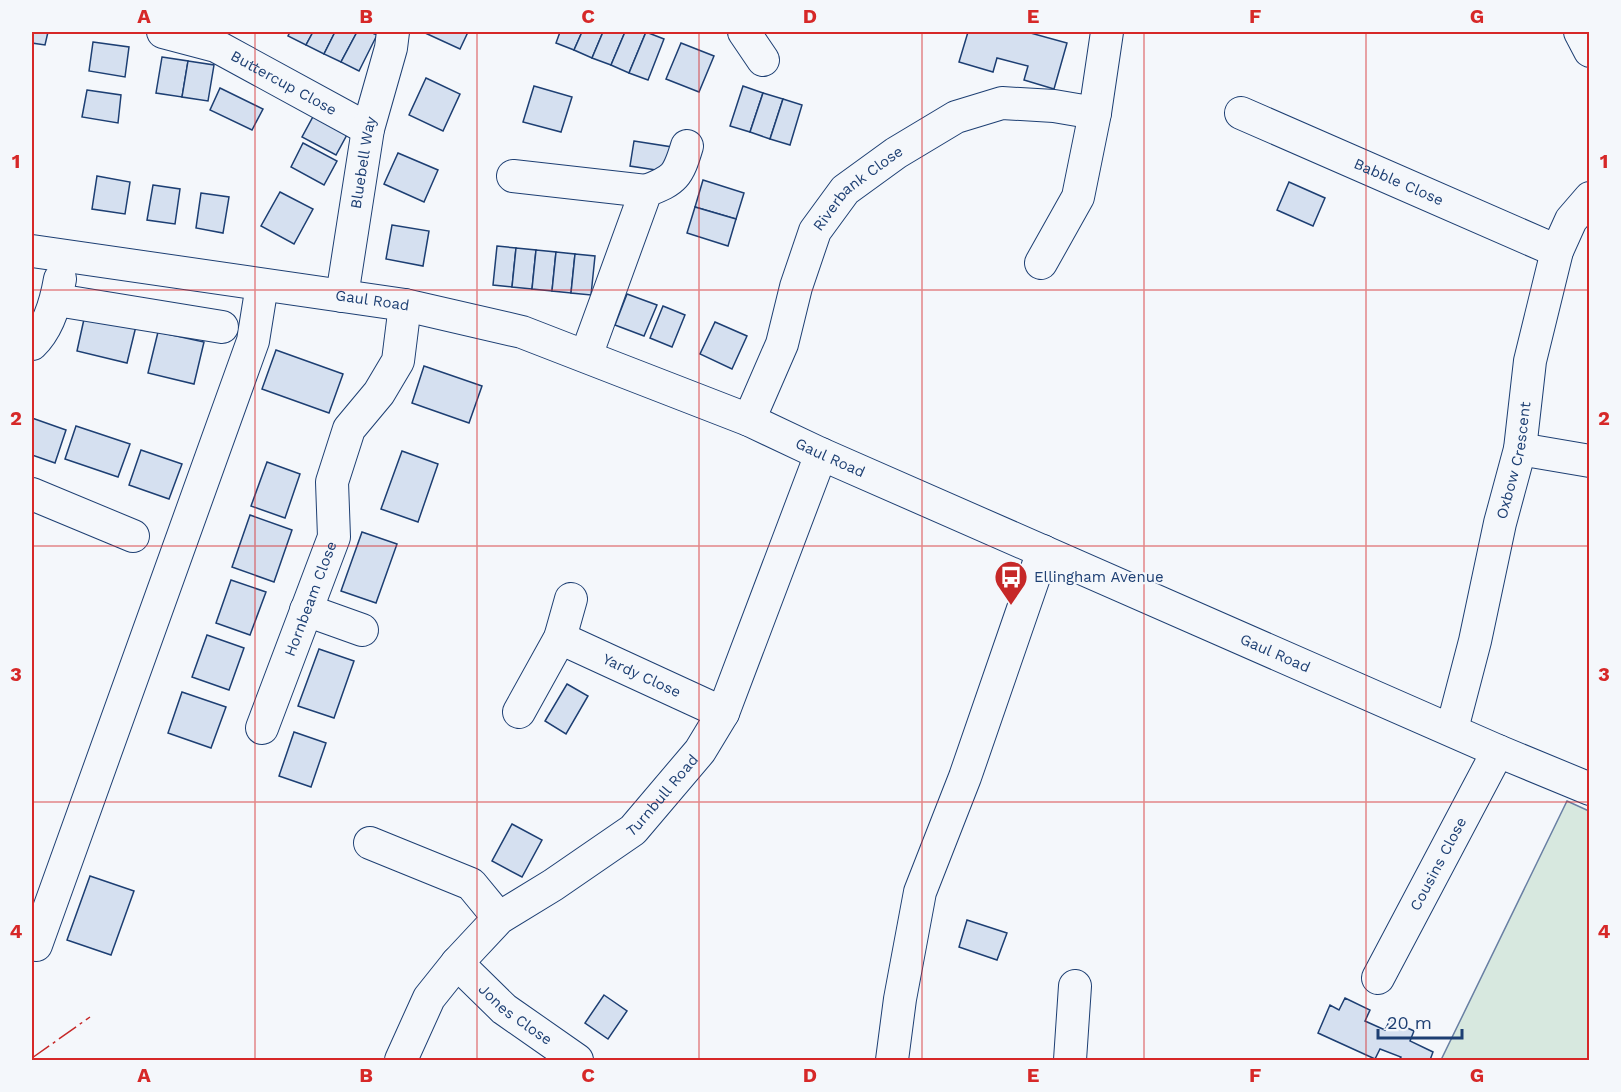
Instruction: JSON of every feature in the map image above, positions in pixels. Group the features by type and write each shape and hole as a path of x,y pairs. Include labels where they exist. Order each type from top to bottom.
{"street":[{"name":"Buttercup Close","path":"163,32 216,46 368,129"},
{"name":"Bluebell Way","path":"342,296 368,129 392,48 393,32"},
{"path":"744,32 763,60"},
{"path":"1041,263 1078,197 1095,113 1107,32"},
{"path":"1580,32 1590,51"},
{"name":"Riverbank Close","path":"749,420 782,344 796,287 815,231 845,190 896,153 956,117 1002,103 1054,106 1095,113"},
{"name":"Babble Close","path":"1242,113 1557,251"},
{"path":"513,176 646,191 673,178 681,167 687,146"},
{"path":"586,356 646,191"},
{"name":"Oxbow Crescent","path":"1452,729 1475,641 1500,523 1520,449 1530,361 1557,251 1571,220 1590,198"},
{"name":"Gaul Road","path":"32,251 405,305 522,332 749,420 821,454 1452,729 1497,751 1590,789"},
{"path":"32,344 41,335 57,300 63,257"},
{"path":"36,945 254,341 262,285"},
{"path":"57,300 222,327"},
{"name":"Hornbeam Close","path":"262,728 334,537 332,482 349,429 379,393 398,361 405,305"},
{"path":"1520,449 1590,461"},
{"name":"Turnbull Road","path":"400,1060 429,998 457,963 499,918 553,885 633,830 700,751 723,713 821,454"},
{"path":"32,494 133,536"},
{"path":"892,1060 900,999 920,892 965,777 1043,551"},
{"path":"519,712 560,638 571,599"},
{"path":"306,610 362,630"},
{"name":"Yardy Close","path":"560,638 723,713"},
{"name":"Cousins Close","path":"1378,978 1497,751"},
{"path":"370,843 471,884 499,918"},
{"name":"Jones Close","path":"457,963 504,1009 577,1060"},
{"path":"1070,1060 1074,986"}],"shaded area":[{"path":"1567,801 1589,811 1589,1060 1441,1060"}],"building":[{"path":"32,32 48,32 45,45 32,43"},
{"path":"290,32 313,32 306,45 288,36"},
{"path":"313,32 335,32 324,54 306,45"},
{"path":"335,32 357,32 341,62 324,54"},
{"path":"357,32 370,32 377,35 359,71 341,62"},
{"path":"423,32 468,32 460,49"},
{"path":"560,32 582,32 574,50 556,43"},
{"path":"582,32 603,32 592,58 574,50"},
{"path":"603,32 625,32 611,65 592,58"},
{"path":"625,32 646,32 629,73 611,65"},
{"path":"646,32 664,39 648,80 629,73"},
{"path":"968,32 1027,32 1067,43 1054,89 1024,80 1028,66 997,58 993,72 959,62"},
{"path":"93,42 129,47 125,77 89,71"},
{"path":"681,43 714,56 699,92 666,79"},
{"path":"162,57 188,61 182,97 156,93"},
{"path":"188,61 214,65 208,101 182,97"},
{"path":"426,78 460,94 443,131 409,115"},
{"path":"534,86 572,97 561,132 523,122"},
{"path":"743,86 763,93 750,132 730,126"},
{"path":"220,88 263,109 252,130 210,110"},
{"path":"87,90 121,95 118,123 82,117"},
{"path":"763,93 783,99 770,139 750,132"},
{"path":"783,99 802,105 790,145 770,139"},
{"path":"315,113 349,131 336,155 302,137"},
{"path":"634,141 672,147 669,172 630,166"},
{"path":"303,143 337,161 324,185 291,167"},
{"path":"398,153 438,170 424,202 384,184"},
{"path":"97,176 130,182 125,214 92,209"},
{"path":"703,180 744,193 736,219 695,207"},
{"path":"1289,182 1325,198 1313,226 1277,210"},
{"path":"153,185 180,189 175,224 147,220"},
{"path":"280,192 313,209 294,244 261,226"},
{"path":"201,193 229,197 223,233 196,228"},
{"path":"695,207 736,219 728,246 687,233"},
{"path":"392,225 429,231 423,266 386,259"},
{"path":"497,246 516,248 512,287 493,285"},
{"path":"516,248 536,250 532,289 512,287"},
{"path":"536,250 556,252 552,291 532,289"},
{"path":"556,252 575,254 571,293 552,291"},
{"path":"575,254 595,256 591,295 571,293"},
{"path":"627,294 657,305 644,336 615,325"},
{"path":"663,306 685,315 672,347 650,338"},
{"path":"86,310 137,322 127,363 77,351"},
{"path":"715,322 747,336 732,369 700,354"},
{"path":"158,332 204,342 194,384 148,373"},
{"path":"276,350 343,374 329,413 262,389"},
{"path":"424,366 482,386 469,423 412,403"},
{"path":"32,418 66,430 55,463 32,455"},
{"path":"76,426 130,444 118,477 65,459"},
{"path":"141,450 182,464 169,499 129,485"},
{"path":"402,451 438,464 418,522 381,509"},
{"path":"267,462 300,474 285,518 251,506"},
{"path":"250,515 292,530 274,582 232,567"},
{"path":"362,532 397,544 376,603 341,591"},
{"path":"231,580 266,592 250,635 216,623"},
{"path":"207,635 244,648 229,690 192,677"},
{"path":"319,649 354,661 334,718 298,706"},
{"path":"567,684 588,696 566,734 545,721"},
{"path":"182,692 226,707 211,748 168,733"},
{"path":"294,732 326,743 311,787 279,776"},
{"path":"512,824 542,840 522,877 492,861"},
{"path":"90,876 134,891 111,955 67,940"},
{"path":"967,920 1007,933 997,960 959,947"},
{"path":"604,995 627,1011 608,1039 585,1023"},
{"path":"1345,998 1370,1010 1365,1021 1385,1030 1390,1020 1414,1031 1410,1041 1433,1052 1430,1060 1399,1060 1401,1057 1380,1049 1375,1059 1318,1033 1330,1005 1339,1010"}],"power":[{"path":"32,1058 90,1017"}],"place":[{"name":"Ellingham Avenue","path":"1011,606"}]}
